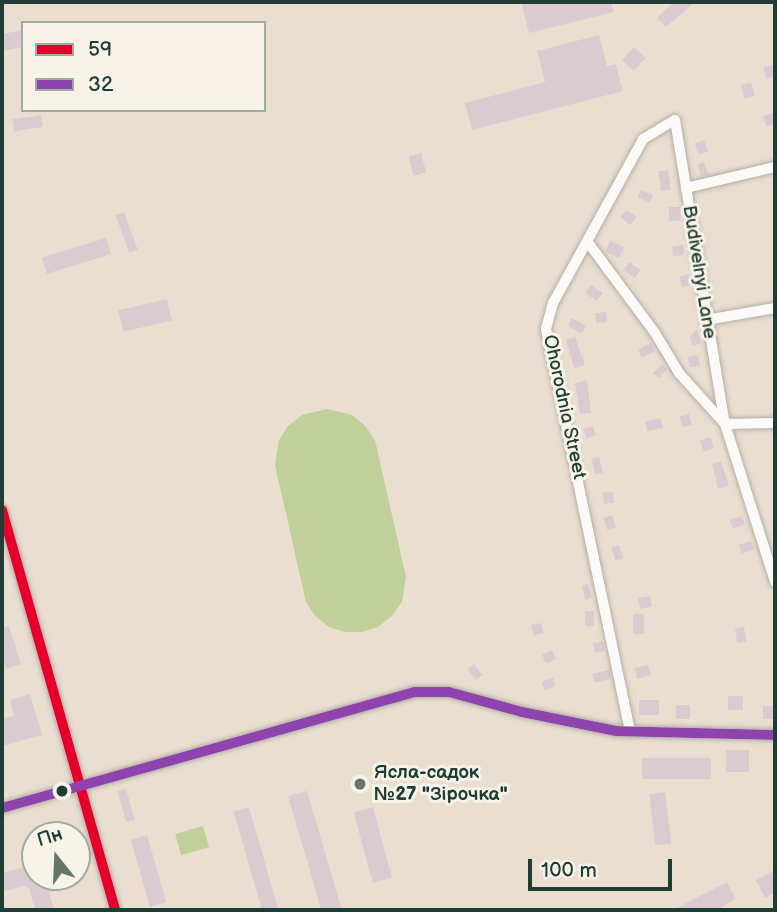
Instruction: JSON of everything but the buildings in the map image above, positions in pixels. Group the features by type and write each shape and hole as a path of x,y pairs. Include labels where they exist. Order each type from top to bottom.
{"street":[{"name":"Budivelnyi Lane","path":"675,120 725,424 775,582"},
{"name":"Ohorodnia Street","path":"630,731 546,329 553,303 643,139 675,120"},
{"path":"686,188 775,167"},
{"name":"Budivelnyi Lane","path":"587,241 655,333 679,373 725,424"},
{"path":"706,320 775,308"},
{"path":"725,424 775,423"},
{"path":"2,510 115,910"},
{"path":"2,808 415,692 449,692 522,712 630,731 775,735"}],"green space":[{"path":"327,409 352,415 365,426 375,440 406,577 402,602 392,616 378,627 362,632 345,632 329,627 315,616 306,602 275,465 279,440 288,426 302,415"},
{"path":"203,826 209,847 181,855 175,834"}],"transit line":[{"name":"59","path":"2,510 115,910"},
{"name":"32","path":"2,808 415,692 449,692 522,712 616,731 775,735"}],"place":[{"name":"Ясла-садок №27 \"Зірочка\"","path":"360,784"}]}
